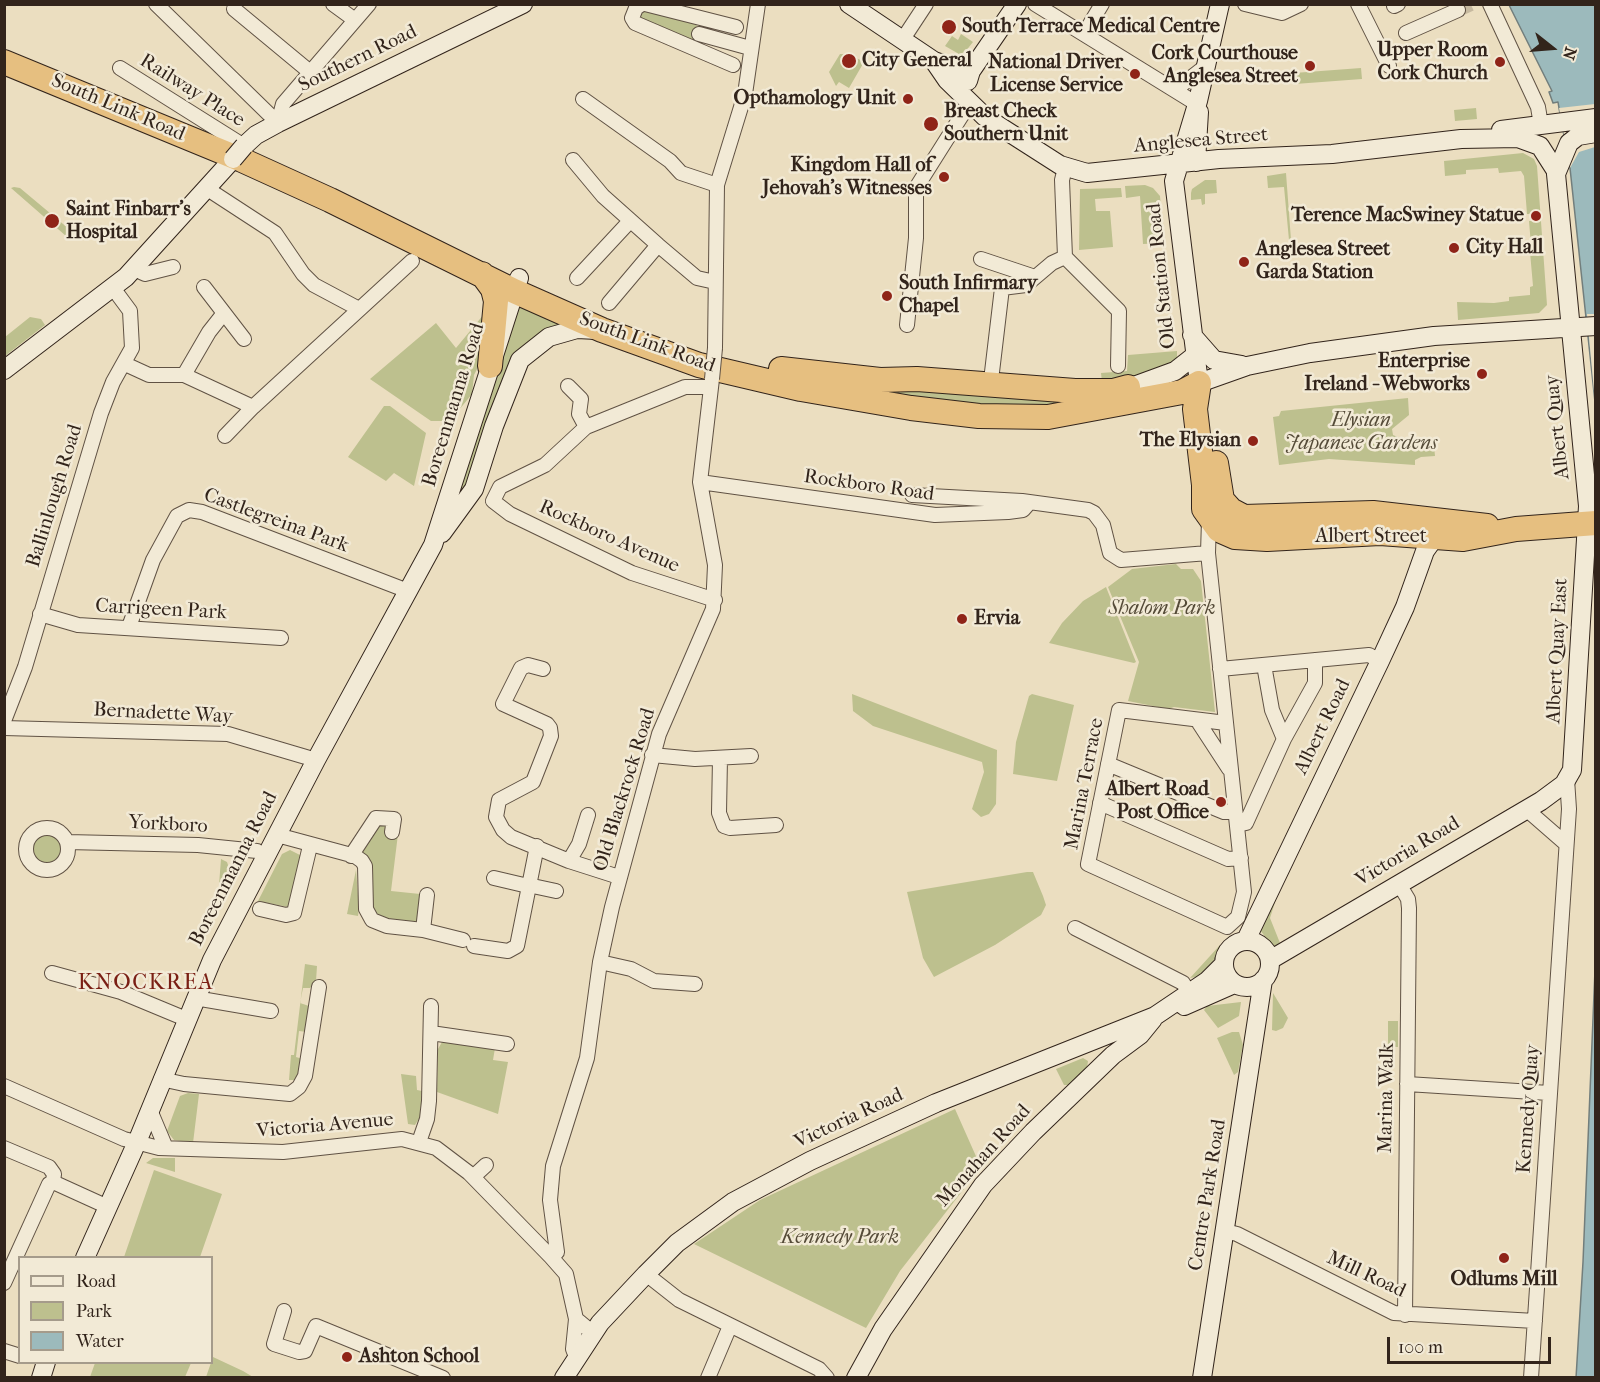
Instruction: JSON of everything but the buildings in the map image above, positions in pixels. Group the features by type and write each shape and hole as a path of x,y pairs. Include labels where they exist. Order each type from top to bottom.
{"highway":[{"path":"4,50 156,111 366,205 516,284 702,354 808,374 880,380 917,379 1075,391 1133,392 1182,392 1199,383"},
{"name":"South Link Road","path":"4,62 235,158 482,274 516,284 602,330 699,365 801,389 911,408 979,416 1048,417 1133,392"},
{"path":"482,274 493,289 496,301 490,366"},
{"path":"1199,383 1195,409 1204,485 1212,518"},
{"name":"Albert Street","path":"1199,383 1211,410 1220,494 1226,506 1244,517 1353,512 1441,529"},
{"path":"1133,392 1170,404 1182,416 1195,488 1212,518"},
{"name":"Albert Street","path":"1212,518 1247,539 1592,524"}],"street":[{"path":"156,4 278,123 283,104 369,4"},
{"path":"333,4 356,20"},
{"name":"Southern Road","path":"4,370 134,269 256,135 523,4"},
{"path":"733,65 635,23 632,18 636,8 644,4 736,27"},
{"name":"Old Blackrock Road","path":"551,1257 557,1252 550,1196 553,1166 587,1058 600,962 619,877 652,755 690,661 711,618 715,600 714,550 700,482 715,348 717,185 745,94 758,4"},
{"path":"849,4 934,61 963,71 971,71"},
{"path":"907,325 916,237 916,188 970,103 971,71 1017,4"},
{"path":"1035,4 1192,101 1198,101"},
{"path":"1084,34 1102,4"},
{"name":"Old Station Road","path":"1199,383 1175,190 1200,134 1198,101 1220,4"},
{"path":"1245,4 1282,13 1301,4"},
{"path":"1358,4 1389,66"},
{"path":"1490,4 1538,107 1540,124"},
{"path":"903,39 917,7"},
{"path":"234,9 310,72"},
{"path":"1407,33 1458,10"},
{"path":"694,48 704,18"},
{"path":"699,34 750,48"},
{"name":"Anglesea Street","path":"934,61 947,80 970,103 1065,168 1087,173 1187,163 1332,154 1461,139 1540,124 1596,118"},
{"path":"1175,90 1206,66"},
{"name":"Railway Place","path":"120,68 235,158"},
{"path":"583,99 670,161 681,173 717,185"},
{"path":"1556,171 1566,146 1578,136 1596,133"},
{"name":"Anglesea Street","path":"1461,139 1528,140 1543,149 1556,171"},
{"path":"573,160 600,185 630,221 697,278 715,282"},
{"path":"1065,168 1062,180 1065,257 1119,311 1118,366"},
{"name":"Albert Quay","path":"1556,171 1584,326 1587,490 1592,524"},
{"path":"206,188 275,233 303,274 314,285 359,309"},
{"path":"577,279 630,221"},
{"path":"609,303 658,245"},
{"path":"992,372 1000,291 1005,286 1026,285 1052,263 1065,257"},
{"path":"981,259 1035,277"},
{"path":"225,436 253,407 412,261"},
{"path":"134,269 145,274 173,267"},
{"name":"Boreenmanna Road","path":"433,545 516,284"},
{"path":"204,287 244,339"},
{"name":"Ballinlough Road","path":"4,721 26,668 40,614 104,407 113,382 132,348 131,319 125,303 112,288"},
{"path":"184,375 209,332 224,314"},
{"path":"1199,383 1247,366 1310,353 1409,339 1584,326"},
{"name":"Boreenmanna Road","path":"85,1256 137,1142 195,998 265,858 433,545 474,489 494,426 520,360 549,337 577,329 602,330"},
{"path":"1191,333 1214,360 1247,366"},
{"path":"1133,392 1175,371 1194,356"},
{"path":"125,364 149,375 184,375 253,407"},
{"path":"568,386 581,399 579,414 586,427 685,387 711,383"},
{"name":"Rockboro Avenue","path":"586,427 545,465 500,487 493,501 510,514 638,576 715,600"},
{"name":"Rockboro Road","path":"700,482 934,515 1023,510 1030,502"},
{"path":"912,495 1076,507 1094,513 1103,525 1110,553 1117,559 1208,553"},
{"name":"Castlegreina Park","path":"129,627 153,560 177,516 189,510 202,512 408,591"},
{"path":"1212,518 1208,553 1244,892 1238,917 1247,938 1262,946 1270,960 1270,967 1263,980 1240,986 1228,978 1223,965 1226,952 1231,946 1247,938"},
{"path":"1208,553 1212,518"},
{"name":"Albert Quay East","path":"1567,779 1574,763 1592,524"},
{"name":"Albert Road","path":"1247,938 1405,607 1425,551 1441,529"},
{"name":"Carrigeen Park","path":"40,614 78,625 281,638"},
{"path":"1220,669 1369,655 1380,661"},
{"path":"1108,764 1246,823 1284,739 1315,683 1315,660"},
{"path":"1264,664 1272,710 1284,739"},
{"path":"543,669 528,665 521,668 503,701 505,706 547,724 551,732 532,783 502,797 497,803 495,817 503,830 511,837 569,861 619,877"},
{"name":"Marina Terrace","path":"1197,720 1119,710 1088,864 1227,927 1238,917"},
{"path":"1197,720 1226,723"},
{"path":"1197,720 1230,771"},
{"name":"Bernadette Way","path":"4,728 228,734 316,760"},
{"path":"652,755 672,758 751,756"},
{"path":"720,758 718,813 724,826 730,828 776,825"},
{"name":"Victoria Road","path":"1270,960 1556,791 1567,779"},
{"name":"Kennedy Quay","path":"1531,1377 1569,809 1567,779"},
{"path":"1100,803 1228,859 1241,858"},
{"path":"1526,809 1565,843"},
{"path":"569,861 579,844 588,815"},
{"path":"351,856 376,818 394,819 392,832"},
{"path":"277,835 359,859 365,866 366,909 372,920 387,926 423,930 468,943 508,951 515,949 537,846"},
{"name":"Yorkboro","path":"68,842 198,845 257,851 265,858"},
{"path":"260,909 286,915 294,913 310,846"},
{"path":"494,878 556,891"},
{"name":"Marina Walk","path":"1399,884 1408,899 1409,908 1405,1315"},
{"path":"423,930 427,895"},
{"path":"1075,928 1183,983 1192,998"},
{"path":"600,962 631,969 654,981 694,984"},
{"name":"Victoria Road","path":"1192,998 1223,965"},
{"path":"52,973 121,992 186,1019"},
{"name":"Centre Park Road","path":"1202,1377 1255,1018 1263,980"},
{"name":"Victoria Road","path":"564,1377 593,1333 646,1274 675,1245 719,1210 810,1161 946,1098 1109,1036 1192,998 1240,986"},
{"name":"Centre Park Road","path":"1240,986 1255,1018"},
{"path":"161,1079 184,1084 290,1094 299,1087 305,1076 319,987"},
{"path":"195,998 271,1011"},
{"path":"419,1142 427,1115 431,1006"},
{"name":"Monahan Road","path":"856,1377 883,1329 983,1185 1113,1055 1140,1035 1160,1014"},
{"path":"431,1033 507,1044"},
{"path":"1109,1036 1113,1055"},
{"path":"1407,1084 1550,1093"},
{"name":"Victoria Avenue","path":"4,1086 124,1139 166,1148 283,1152 369,1141 402,1139 419,1142 436,1148 473,1177 551,1257"},
{"path":"150,1110 166,1148"},
{"path":"4,1148 51,1169 53,1182"},
{"path":"473,1177 486,1165"},
{"path":"53,1182 108,1207"},
{"path":"4,1283 46,1187 53,1182"},
{"name":"Mill Road","path":"1225,1231 1237,1234 1384,1308 1405,1315 1535,1321"},
{"path":"538,1244 553,1234"},
{"path":"551,1257 566,1274 576,1319 573,1349 576,1357"},
{"path":"646,1274 671,1295 819,1369 827,1377"},
{"path":"284,1311 274,1344 293,1351 305,1351 316,1326 443,1377"},
{"path":"576,1319 593,1333"},
{"path":"708,1377 730,1326"}],"green space":[{"path":"639,9 697,24 694,39 692,41 639,22"},
{"path":"961,34 973,42 965,52 959,54 945,46 952,36 958,40"},
{"path":"840,54 849,54 864,62 849,88 839,82 836,86 829,72"},
{"path":"1361,68 1362,79 1295,84 1294,73"},
{"path":"1476,108 1477,119 1455,121 1454,110"},
{"path":"1523,153 1534,159 1537,166 1547,305 1539,313 1458,320 1457,302 1494,303 1509,301 1509,297 1530,295 1530,287 1533,286 1530,252 1534,251 1534,245 1531,245 1529,221 1532,221 1532,214 1527,214 1524,176 1521,171 1499,173 1498,168 1466,170 1466,174 1445,176 1444,161"},
{"path":"1286,173 1291,240 1289,240 1284,187 1268,188 1267,176"},
{"path":"1205,180 1216,180 1217,193 1205,194 1205,204 1202,205 1201,199 1191,200 1191,193 1192,189"},
{"path":"1145,185 1153,188 1160,196 1164,243 1143,244 1140,196 1126,198 1125,186"},
{"path":"11,188 20,188 75,234 66,236"},
{"path":"1121,188 1122,197 1095,199 1096,211 1110,211 1113,247 1079,250 1080,189"},
{"path":"519,300 573,325 531,340 463,501 456,492"},
{"path":"489,308 485,353 474,375 472,394 450,421 431,421 370,379 436,323 456,348"},
{"path":"30,317 41,319 45,325 5,356 5,337"},
{"path":"1177,351 1177,362 1158,373 1102,382 1101,373 1127,371 1128,355"},
{"path":"864,386 1072,399 1071,405 1005,408 919,401"},
{"name":"Elysian Japanese Gardens","path":"1408,398 1409,415 1392,429 1393,435 1421,447 1434,446 1435,456 1421,457 1415,460 1415,465 1329,459 1279,465 1273,417 1279,416 1281,411"},
{"path":"384,406 390,406 426,433 414,486 394,473 386,481 348,457"},
{"name":"Shalom Park","path":"1176,564 1181,569 1193,569 1201,581 1215,712 1174,707 1168,709 1128,701 1139,662 1108,587 1132,569"},
{"path":"1106,587 1136,662 1134,663 1049,643 1062,623 1083,601"},
{"path":"852,694 997,750 996,804 989,814 981,817 972,809 984,772 982,762 873,726 853,711"},
{"path":"1032,694 1074,705 1057,781 1013,774 1016,742 1029,696"},
{"path":"386,822 398,834 391,891 420,894 417,924 387,920 377,916 373,909 362,849 375,826"},
{"path":"47,835 57,839 61,849 57,859 47,863 37,859 33,849 37,839"},
{"path":"290,850 302,856 290,905 288,907 258,901 282,854"},
{"path":"221,859 227,862 230,871 223,903 217,911"},
{"path":"356,870 359,908 358,916 347,914"},
{"path":"1033,872 1046,905 1041,915 995,945 934,977 923,958 907,892"},
{"path":"1278,893 1270,918 1280,943 1273,947 1260,930"},
{"path":"1220,945 1220,952 1202,976 1190,978"},
{"path":"305,964 317,966 316,981 310,988 303,988 301,999"},
{"path":"1273,993 1288,1018 1283,1028 1276,1031 1272,1030"},
{"path":"1241,1002 1239,1016 1218,1028 1204,1010 1207,1006"},
{"path":"300,1003 309,1006 307,1032 299,1031 296,1057 303,1059 302,1073 296,1080 289,1080 291,1055 294,1055"},
{"path":"1388,1021 1398,1021 1398,1047 1388,1047"},
{"path":"1232,1032 1239,1032 1243,1045 1238,1072 1234,1075 1217,1038"},
{"path":"442,1042 495,1048 493,1060 508,1062 498,1114 437,1092 438,1049"},
{"path":"1083,1058 1088,1061 1087,1068 1068,1085 1064,1085 1056,1069"},
{"path":"401,1074 416,1076 417,1090 422,1091 420,1117 415,1125 408,1124"},
{"path":"188,1093 199,1094 193,1143 174,1140 167,1131 180,1096"},
{"name":"Kennedy Park","path":"955,1109 979,1163 978,1171 900,1271 866,1328 694,1244 760,1200"},
{"path":"153,1158 175,1158 175,1172 146,1163"},
{"path":"154,1170 222,1194 200,1256 124,1256"},
{"path":"213,1357 253,1377 206,1377 211,1364 213,1364"},
{"path":"94,1364 191,1364 185,1377 90,1377"}],"water":[{"path":"1509,5 1595,5 1595,402 1570,168 1558,102 1553,103 1549,92 1552,91"},
{"path":"1595,970 1596,1377 1576,1378 1583,1262"}],"pier":[{"path":"1595,104 1595,147 1579,152 1570,168 1559,108"},
{"path":"1587,314 1595,314 1595,402 1589,337"}],"tunnel":[{"path":"1458,10 1471,4"}],"place":[{"name":"South Terrace Medical Centre","path":"949,27"},
{"name":"City General","path":"849,61"},
{"name":"Upper Room Cork Church","path":"1500,62"},
{"name":"Cork Courthouse Anglesea Street","path":"1310,66"},
{"name":"National Driver License Service","path":"1135,74"},
{"name":"Opthamology Unit","path":"908,99"},
{"name":"Breast Check Southern Unit","path":"931,124"},
{"name":"Kingdom Hall of Jehovah's Witnesses","path":"944,177"},
{"name":"Terence MacSwiney Statue","path":"1536,216"},
{"name":"Saint Finbarr's Hospital","path":"52,221"},
{"name":"City Hall","path":"1454,248"},
{"name":"Anglesea Street Garda Station","path":"1244,262"},
{"name":"South Infirmary Chapel","path":"887,296"},
{"name":"Enterprise Ireland - Webworks","path":"1482,374"},
{"name":"The Elysian","path":"1253,441"},
{"name":"Ervia","path":"962,619"},
{"name":"Albert Road Post Office","path":"1221,802"},
{"name":"Odlums Mill","path":"1504,1258"},
{"name":"Ashton School","path":"347,1357"}],"district":[{"name":"KNOCKREA","path":"146,984"}]}
